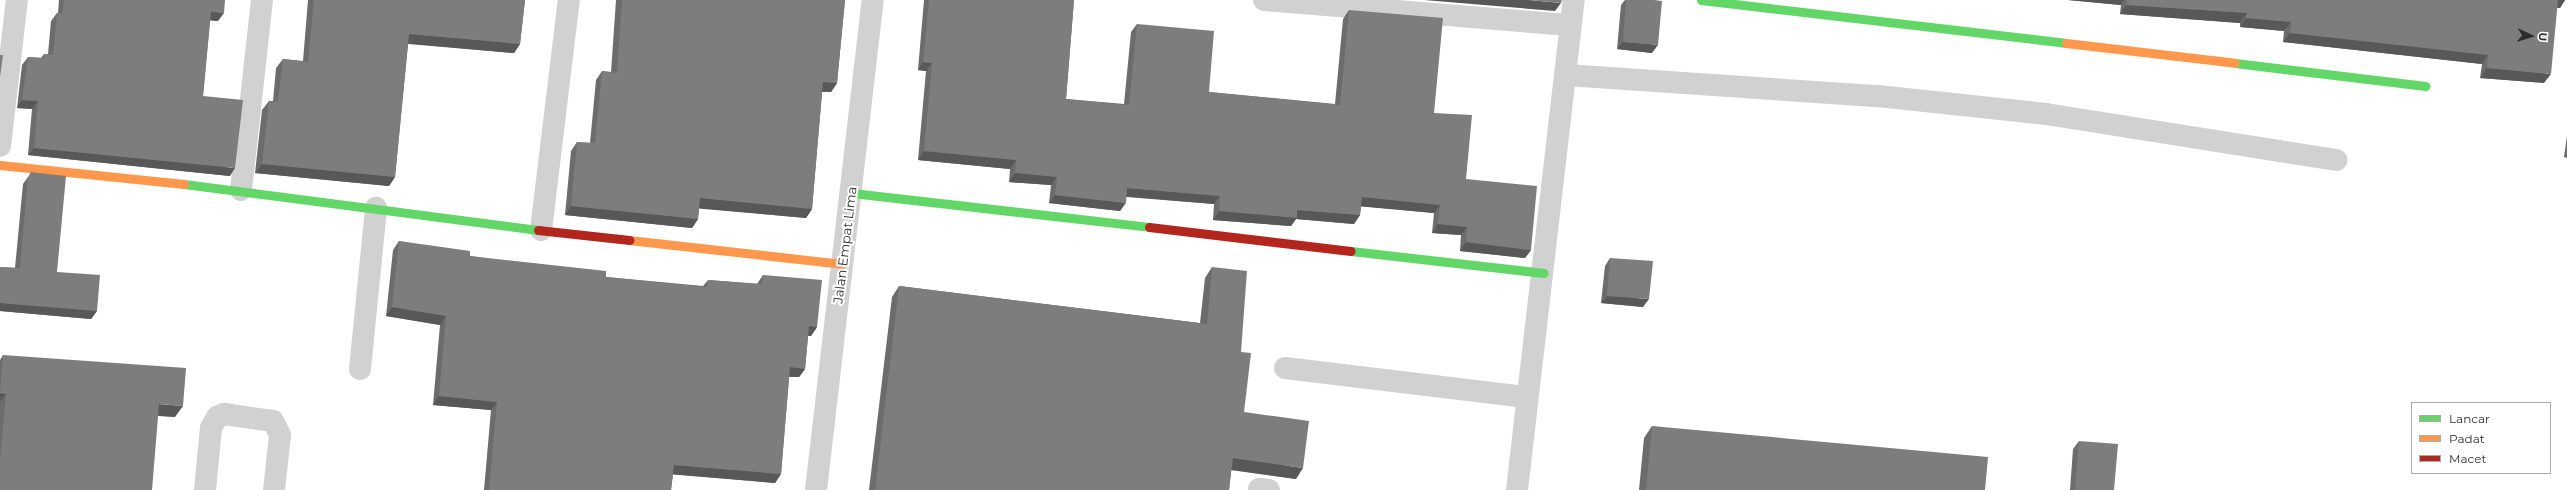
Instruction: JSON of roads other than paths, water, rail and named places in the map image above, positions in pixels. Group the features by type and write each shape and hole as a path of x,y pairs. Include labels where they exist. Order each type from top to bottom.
{"street":[{"path":"0,146 17,0"},
{"path":"241,190 262,0"},
{"path":"541,230 569,0"},
{"name":"Jalan Empat Lima","path":"816,490 842,264 852,193 873,0"},
{"path":"1264,0 1570,25"},
{"path":"1517,490 1526,398 1544,273 1566,75 1570,25 1574,0"},
{"path":"1701,0 2426,86"},
{"path":"1566,75 1878,96 2046,114 2336,160"},
{"path":"0,165 241,190 541,230 842,264"},
{"path":"852,193 1544,273"},
{"path":"360,369 376,208"},
{"path":"1285,368 1526,398"},
{"path":"205,490 211,428 217,417 224,414 273,421 280,436 274,490"}]}
